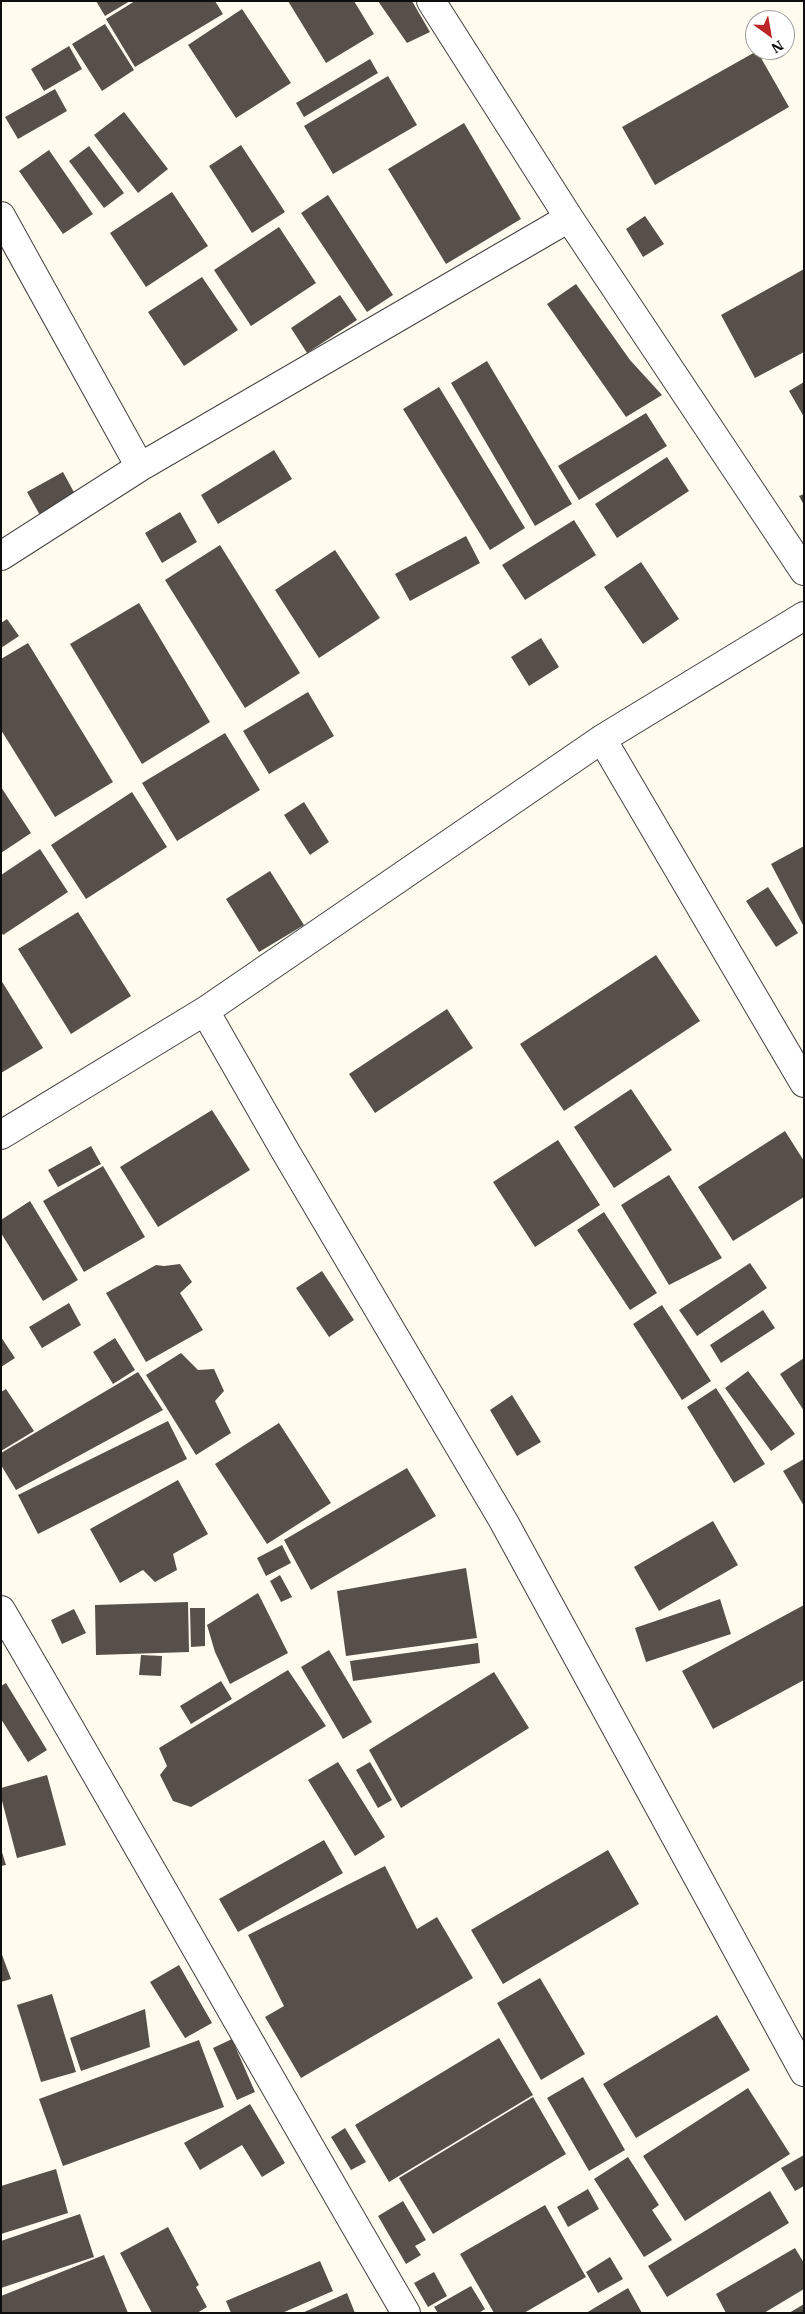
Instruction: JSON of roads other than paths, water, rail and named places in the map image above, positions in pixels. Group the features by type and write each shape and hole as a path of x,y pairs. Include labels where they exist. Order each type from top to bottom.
{"street":[{"path":"431,1 569,218 804,571"},
{"path":"1,216 140,467"},
{"path":"1,556 140,467 569,218"},
{"path":"1,1135 205,1011 602,740 804,616"},
{"path":"602,740 804,1083"},
{"path":"205,1011 284,1150 504,1522 804,2072"},
{"path":"1,1610 125,1821 406,2313"}]}
